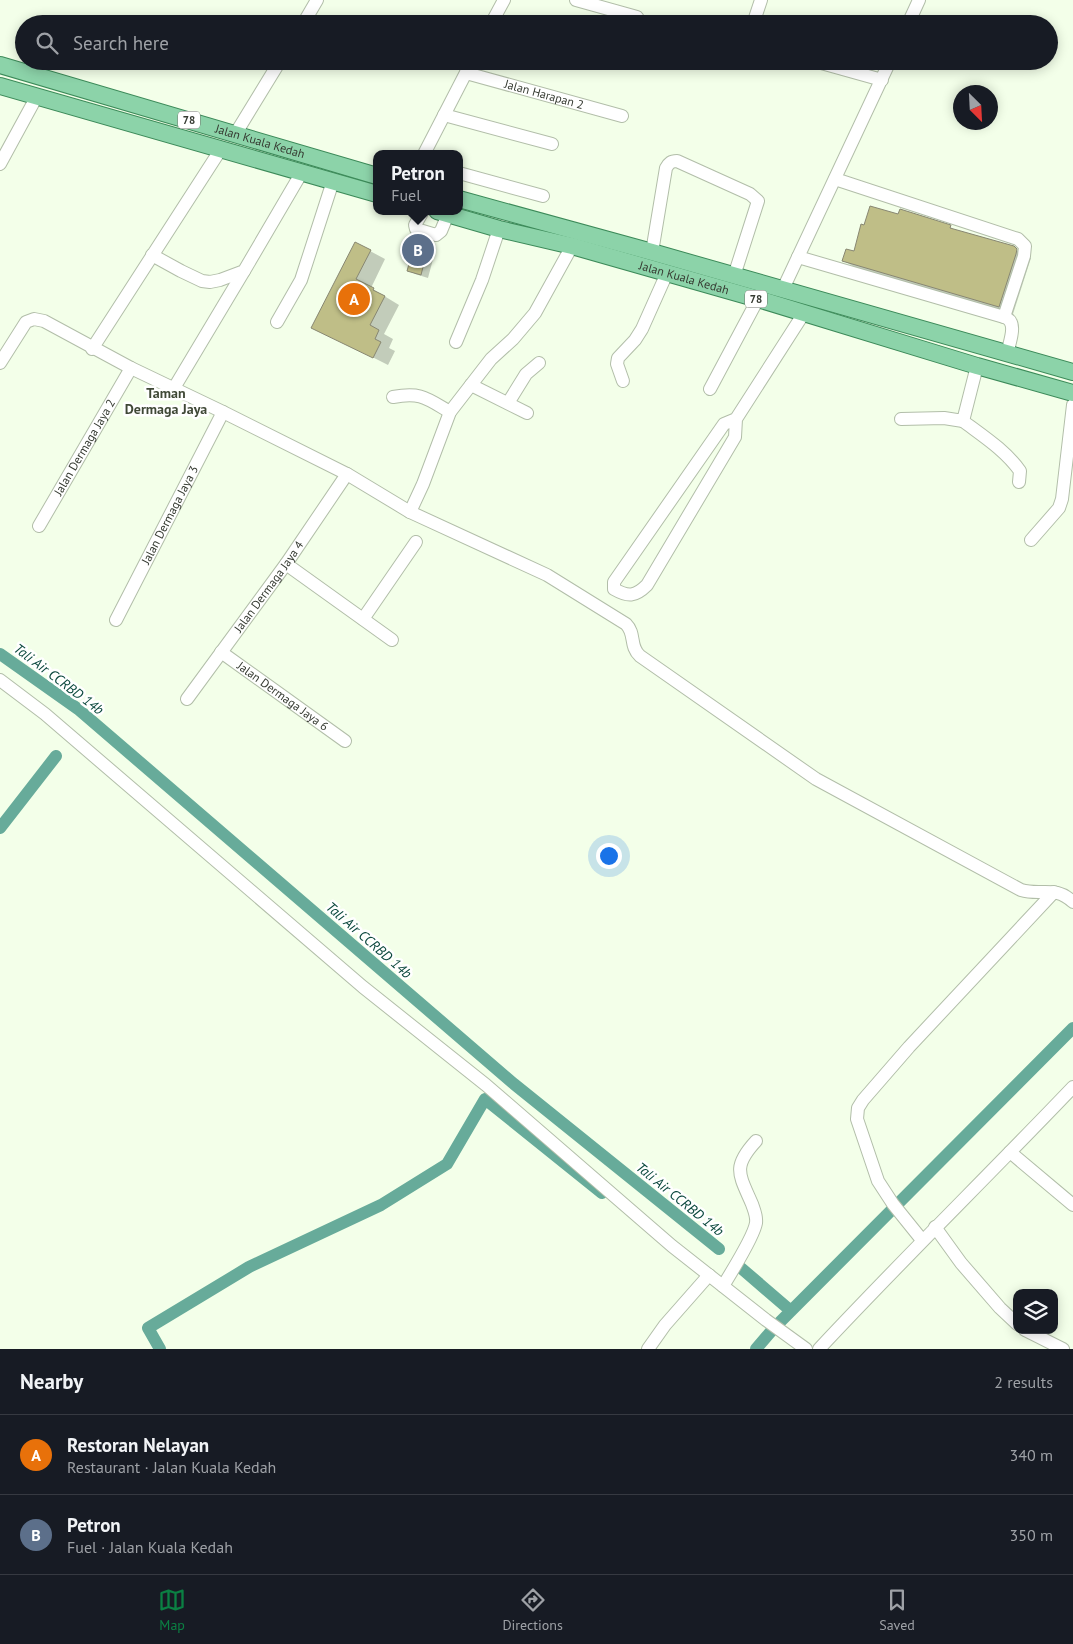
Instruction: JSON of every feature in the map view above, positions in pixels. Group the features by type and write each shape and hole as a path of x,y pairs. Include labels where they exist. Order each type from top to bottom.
{"main road":[{"name":"Jalan Kuala Kedah","path":"0,65 15,69"},
{"name":"Jalan Kuala Kedah","path":"17,70 373,175"},
{"name":"Jalan Kuala Kedah","path":"0,86 373,193"},
{"name":"Jalan Kuala Kedah","path":"463,200 1073,372"},
{"path":"491,208 499,216 500,229"},
{"name":"Jalan Kuala Kedah","path":"450,215 572,246 758,299 977,366 1073,393"}],"street":[{"path":"308,15 317,0"},
{"path":"496,15 504,0"},
{"path":"576,0 630,15"},
{"path":"756,15 760,0"},
{"path":"912,15 919,0"},
{"path":"236,133 274,70"},
{"path":"426,150 467,70"},
{"name":"Jalan Harapan 2","path":"478,70 622,116"},
{"path":"846,70 882,80"},
{"path":"783,289 886,70"},
{"path":"0,164 37,96"},
{"path":"444,115 552,144"},
{"path":"92,349 221,149"},
{"path":"652,252 666,168 668,163 677,161 750,194 758,202 734,276"},
{"path":"174,388 302,172"},
{"path":"463,174 543,196"},
{"path":"835,179 1018,239 1024,246 1024,256 1004,317"},
{"path":"277,322 300,280 333,181"},
{"path":"420,215 415,225 416,229 436,235 441,231 443,215"},
{"path":"456,342 482,280 500,229"},
{"path":"410,512 424,484 450,412 492,360 535,313 572,246"},
{"path":"152,255 202,281 220,280 244,272"},
{"path":"798,257 1008,318 1012,330 1007,354"},
{"path":"623,380 617,364 618,358 635,340 642,329 667,273"},
{"path":"710,389 758,299"},
{"path":"736,420 724,424 614,582 614,588 621,593 634,595 647,586 735,437 736,420 804,313"},
{"path":"0,363 26,322 34,319 44,321 92,349 347,474 410,512 547,575 626,624 632,631 634,649 640,656 816,779 1021,890 1054,892 1065,895 1073,902"},
{"path":"508,403 526,374 539,363"},
{"path":"963,421 977,366"},
{"name":"Jalan Dermaga Jaya 2","path":"39,526 131,368"},
{"path":"471,385 527,413"},
{"path":"393,397 418,395 425,397 450,412"},
{"path":"1031,540 1059,508 1062,499 1073,405"},
{"name":"Jalan Dermaga Jaya 3","path":"116,620 223,412"},
{"path":"901,420 944,418 963,421 1014,462 1020,471 1019,482"},
{"name":"Jalan Dermaga Jaya 4","path":"187,699 286,564 347,474"},
{"path":"363,619 416,542"},
{"path":"286,564 392,640"},
{"name":"Jalan Dermaga Jaya 6","path":"221,652 345,741"},
{"path":"0,680 45,714 363,987 486,1085 672,1246 806,1349"},
{"path":"922,1240 881,1187 872,1167 857,1119 858,1108 909,1047 1054,892"},
{"path":"819,1349 934,1227 1073,1087"},
{"path":"723,1286 756,1224 755,1212 743,1182 740,1167 742,1157 756,1141"},
{"path":"1010,1152 1073,1204"},
{"path":"934,1227 1000,1308 1013,1320"},
{"path":"648,1349 665,1325 709,1276"},
{"path":"1033,1334 1063,1349"}],"building":[{"path":"870,206 898,214 900,209 951,225 950,228 1014,246 1017,249 1016,254 999,307 842,261 846,249 854,251 861,224 864,225"},
{"path":"416,239 429,243 421,275 407,271"},
{"path":"355,242 371,250 356,279 385,296 370,325 379,330 375,339 381,342 373,358 311,328"}],"waterway":[{"name":"Tali Air CCRBD 14b","path":"0,654 78,709 514,1084 719,1249"},
{"path":"0,828 56,756"},
{"path":"756,1349 773,1329 1073,1028"},
{"path":"160,1349 148,1328 249,1267 381,1205 447,1164 485,1099 602,1193"},
{"name":"Tali Air CCRBD 14b","path":"741,1268 791,1311"}],"place":[{"name":"Petron","path":"418,250"},
{"name":"Restoran Nelayan","path":"354,299"}],"district":[{"name":"Taman Dermaga Jaya","path":"166,402"}]}
